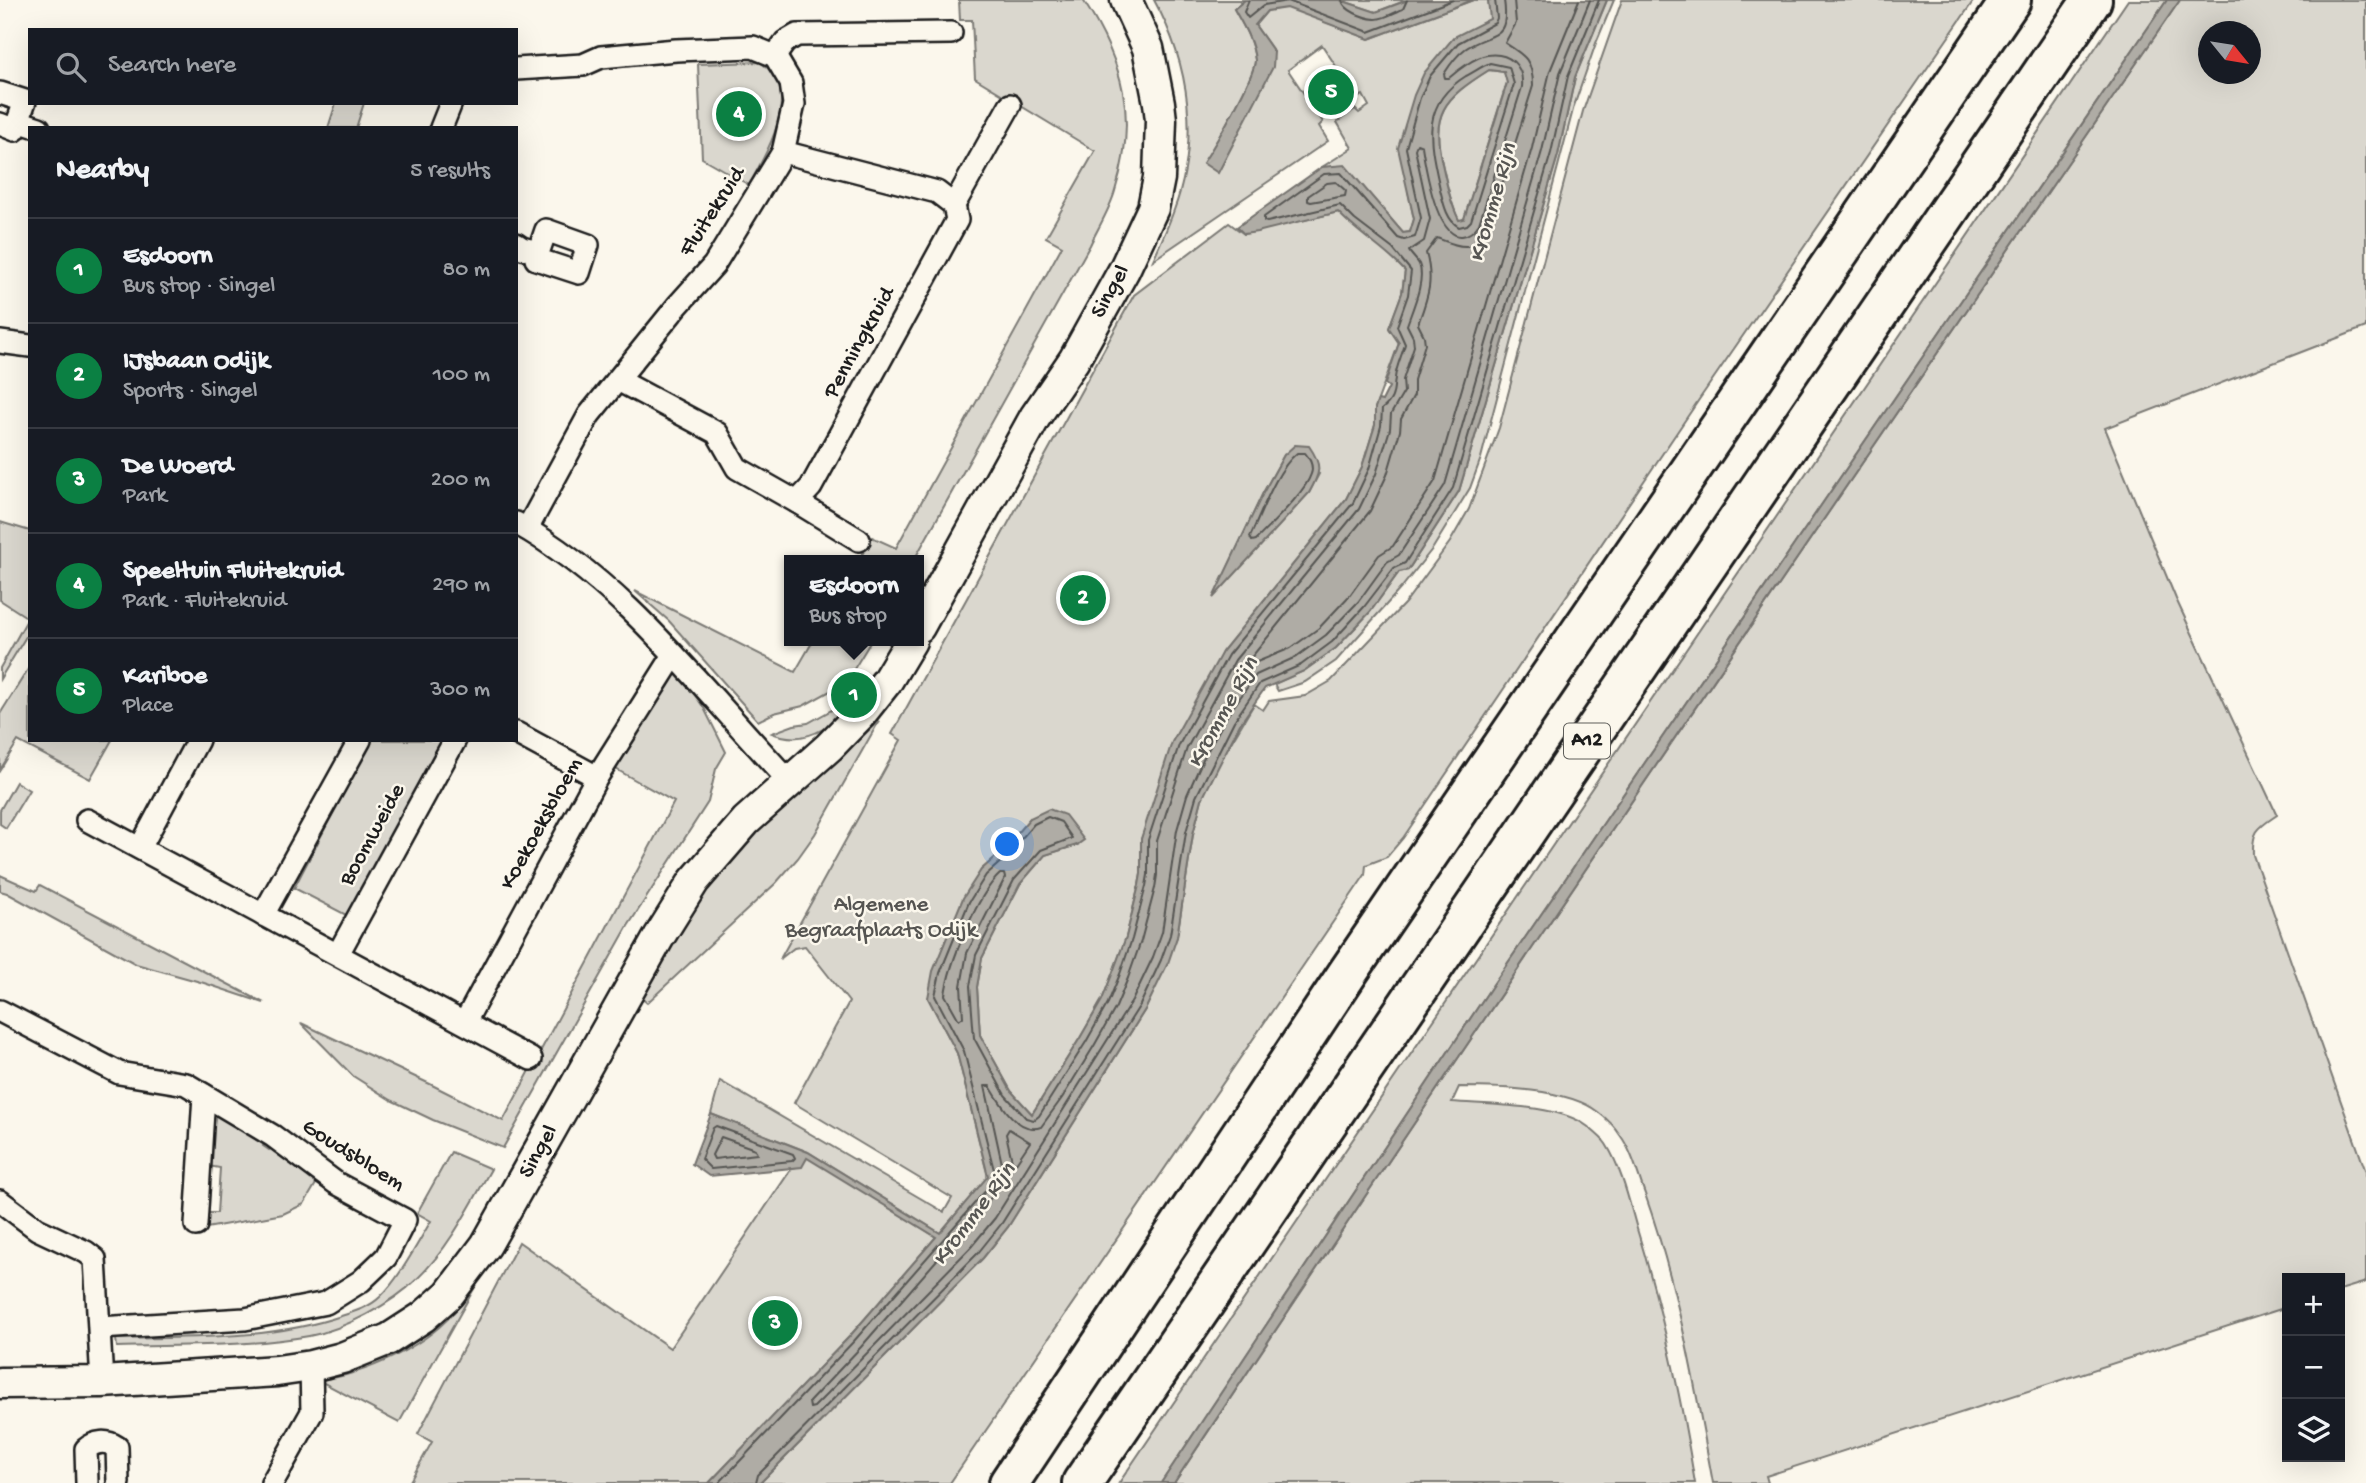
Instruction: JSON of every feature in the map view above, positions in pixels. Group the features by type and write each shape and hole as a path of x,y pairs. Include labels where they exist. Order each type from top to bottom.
{"highway":[{"path":"1009,1483 1348,974 2011,0"},
{"name":"A12","path":"1082,1483 2092,0"}],"street":[{"name":"Singel","path":"924,618 1035,417 1074,360 1143,232 1156,195 1161,120 1156,78 1148,48 1126,0"},
{"path":"518,69 583,65 601,57 676,50 753,47 775,56 785,42 797,35 951,33"},
{"name":"Fluitekruid","path":"522,526 589,415 714,265 783,152 794,104 792,83 775,56"},
{"path":"0,93 25,101 9,122 29,126"},
{"name":"Penningkruid","path":"797,502 811,487 957,220 954,205 1010,104"},
{"path":"442,126 449,105"},
{"path":"783,152 937,192 954,205"},
{"path":"518,245 538,253"},
{"path":"0,342 28,346"},
{"path":"618,380 717,433 737,468 859,540"},
{"path":"522,526 580,565 674,655 790,782"},
{"name":"Singel","path":"0,1383 101,1369 276,1371 311,1366 342,1359 389,1339 424,1317 449,1294 466,1273 505,1213 682,899 730,837 860,715 887,681 908,646"},
{"name":"Koekoeksbloem","path":"465,1022 597,777 674,655"},
{"path":"518,734 597,777"},
{"path":"139,848 197,742"},
{"path":"263,915 359,742"},
{"name":"Boomweide","path":"338,954 454,742"},
{"path":"87,820 531,1059"},
{"name":"Goudsbloem","path":"0,1011 119,1073 186,1084 273,1136 336,1182 405,1220 386,1257 361,1281 326,1303 245,1319 100,1328"},
{"path":"197,1225 204,1095"},
{"path":"0,1201 37,1229 95,1259 101,1369"},
{"path":"272,1483 312,1412 311,1366"},
{"path":"88,1483 86,1449 101,1442 117,1447 118,1483"}],"green space":[{"path":"959,0 1083,0 1109,46 1123,92 1126,115 1122,164 1110,205 1090,245 917,555 862,555 872,537 896,548 1062,246 1046,237 1095,151 975,78 972,20 960,20"},
{"path":"1154,0 1245,0 1234,9 1252,46 1254,68 1234,111 1204,162 1274,52 1255,25 1267,11 1287,7 1369,39 1473,0 1488,0 1491,19 1454,38 1408,191 1414,219 1410,232 1403,233 1345,166 1322,167 1352,148 1337,122 1355,109 1359,113 1369,106 1363,95 1357,98 1322,45 1288,70 1323,122 1319,126 1328,141 1153,260 1182,184 1189,130 1183,77 1176,50"},
{"path":"1340,0 1407,0 1376,12"},
{"path":"1607,0 1614,0 1574,106 1481,458 1470,488 1433,548 1336,661 1305,682 1278,691 1274,684 1304,671 1336,648 1370,612 1399,572 1408,570 1459,491 1558,155 1575,77"},
{"path":"1622,0 1974,0 1698,401 1403,838 1387,857 1366,865 1365,875 950,1483 760,1483 983,1258 1008,1227 1146,1008 1177,937 1193,834 1202,799 1217,766 1254,704 1263,710 1269,701 1305,696 1331,681 1405,603 1450,542 1469,509 1499,428 1583,111"},
{"path":"2128,0 2167,0 1492,986 1161,1483 1119,1483"},
{"path":"2180,0 2366,0 2366,327 2105,428 2176,599 2277,815 2257,830 2253,855 2366,1172 2366,1282 2345,1288 2345,1273 2282,1273 2282,1309 1766,1476 1768,1483 1713,1483 1685,1337 1667,1265 1637,1171 1624,1141 1601,1114 1569,1098 1531,1090 1459,1087 1452,1102 1522,1107 1559,1113 1587,1126 1606,1144 1624,1185 1655,1292 1695,1483 1174,1483 1298,1296 1800,554"},
{"path":"760,62 777,79 781,108 774,135 749,185 702,158 698,64"},
{"path":"1489,70 1504,72 1507,82 1464,219 1459,221 1439,149 1440,120 1451,99"},
{"path":"335,105 363,105 357,126 329,126"},
{"name":"Algemene Begraafplaats Odijk","path":"1339,212 1405,271 1402,293 1389,328 1399,343 1375,408 1375,425 1362,467 1346,499 1222,652 1141,839 1139,885 1126,937 1102,1000 1032,1114 1011,1091 980,1035 977,987 982,958 1020,884 1045,855 1077,845 1030,818 999,854 981,870 928,998 957,1053 988,1177 940,1233 808,1152 711,1114 720,1081 944,1212 952,1198 794,1103 849,1002 805,946 794,948 780,959 901,740 892,734 1134,295 1229,223 1244,234","holes":["1284,455 1319,474 1309,493 1215,595"]},
{"path":"0,522 28,530 28,618 0,600"},
{"path":"635,591 795,672 810,646 868,646 854,669 834,689 803,706 774,713 758,721 669,621"},
{"path":"28,618 28,633 0,679 0,668"},
{"path":"28,669 28,742 111,742 90,779 18,741 0,770 0,714"},
{"path":"678,671 704,708 726,752 716,769 708,802 628,926 503,1148 391,1100 353,1076 301,1023 503,1121 674,802 614,768 660,690"},
{"path":"864,692 824,729 800,737 772,733 808,723"},
{"path":"879,721 815,834 798,858 776,883 647,1003 638,995 706,887 751,837"},
{"path":"370,742 443,742 348,916 294,888"},
{"path":"16,782 29,790 6,828 0,824 0,810"},
{"path":"0,875 36,891 40,885 264,1003 136,964 0,891"},
{"path":"210,1113 226,1113 267,1138 263,1146 269,1150 274,1145 320,1177 304,1204 283,1214 201,1229 203,1213 217,1213 220,1168 208,1166"},
{"path":"451,1152 491,1169 458,1227 439,1254 407,1288 381,1306 337,1328 286,1340 117,1347 116,1339 230,1336 286,1329 314,1324 372,1304 394,1281 431,1221 417,1213"},
{"path":"805,1154 936,1237 849,1337 709,1483 409,1483 432,1442 418,1434 519,1242 670,1348 792,1168 796,1167"},
{"path":"489,1262 399,1423 318,1380 376,1365 414,1345 447,1320"}],"water":[{"path":"1245,0 1340,0 1376,12 1408,0 1473,0 1369,39 1287,8 1267,11 1255,25 1274,52 1273,67 1218,173 1203,163 1225,127 1254,68 1254,53 1250,40 1234,9"},
{"name":"Kromme Rijn","path":"1488,0 1607,0 1575,77 1558,155 1459,491 1408,570 1399,572 1370,612 1336,648 1304,671 1265,688 1240,724 1202,799 1193,834 1177,937 1168,963 1146,1008 1008,1227 983,1258 760,1483 709,1483 849,1337 936,1237 807,1158 802,1167 709,1176 692,1164 711,1114 808,1152 940,1233 988,1176 957,1053 928,998 933,971 963,898 981,870 999,854 1030,818 1049,809 1065,815 1084,840 1077,845 1045,855 1020,884 982,958 977,987 980,1035 1011,1091 1032,1114 1102,1000 1113,972 1126,937 1139,885 1141,839 1172,742 1222,652 1346,499 1362,467 1375,425 1378,400 1382,401 1389,387 1385,384 1399,343 1389,328 1402,293 1405,271 1338,212 1244,234 1237,227 1322,167 1345,165 1403,233 1410,232 1414,219 1398,148 1414,95 1424,73 1454,37 1490,19","holes":["1489,70 1504,72 1507,83 1464,219 1459,220 1451,201 1439,149 1440,120 1451,99 1473,80"]},
{"path":"2167,0 2180,0 1674,739 1174,1483 1161,1483 1492,986"},
{"path":"1295,445 1309,446 1316,459 1318,475 1313,486 1213,598 1263,493 1284,455"}],"place":[{"name":"Kariboe","path":"1331,92"},
{"name":"Speeltuin Fluitekruid","path":"739,114"},
{"name":"IJsbaan Odijk","path":"1083,598"},
{"name":"Esdoorn","path":"854,695"},
{"name":"De Woerd","path":"775,1323"}]}
